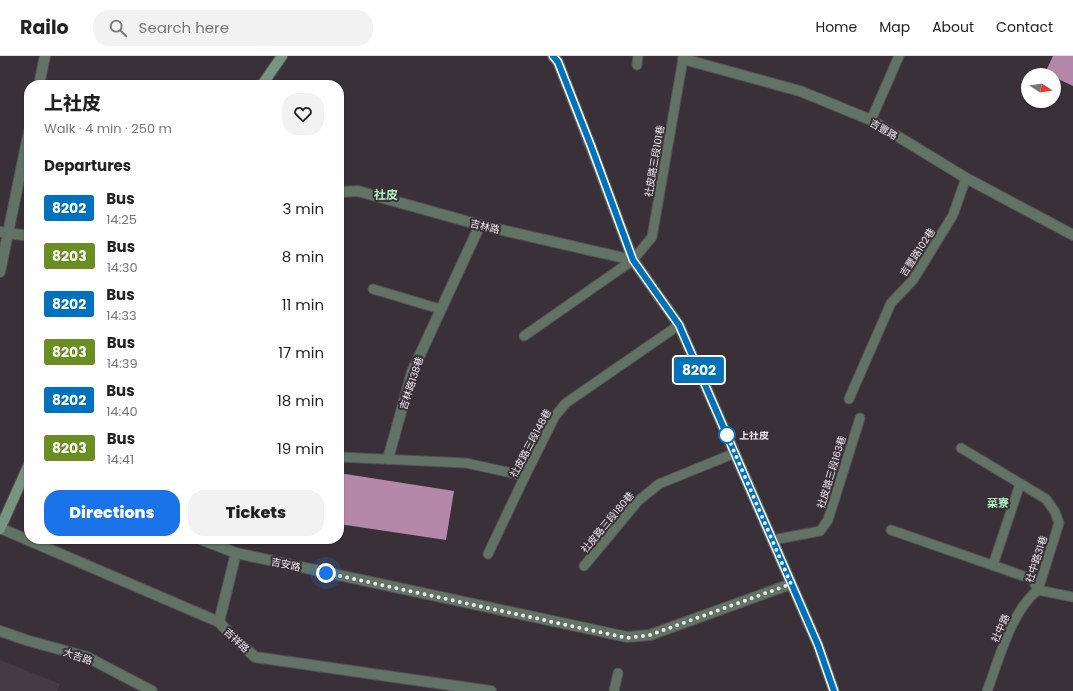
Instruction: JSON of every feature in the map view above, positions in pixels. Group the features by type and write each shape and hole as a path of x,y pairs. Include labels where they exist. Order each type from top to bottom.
{"main road":[{"path":"265,80 282,56"},
{"path":"0,529 24,477"}],"street":[{"path":"39,80 45,56"},
{"path":"553,56 558,62 591,146 633,260 679,325 818,645 834,691"},
{"name":"吉豐路","path":"684,58 800,91 871,120 966,178 1073,235"},
{"path":"0,272 4,233 24,151"},
{"name":"吉林路","path":"344,192 358,191 480,225 633,260"},
{"name":"吉林路138巷","path":"388,459 412,372 480,225"},
{"path":"4,233 24,235"},
{"name":"吉祥路","path":"0,529 24,539"},
{"name":"吉祥路","path":"35,544 218,622 231,636 255,657 491,691"},
{"name":"吉安路","path":"213,544 236,553 627,638 650,635 791,584"},
{"path":"218,622 236,553"},
{"name":"大吉路","path":"0,631 87,657 152,691"}],"lane":[{"path":"871,120 899,56"},
{"name":"社皮路三段101巷","path":"524,336 633,260 652,236 684,58"},
{"name":"吉豐路102巷","path":"849,399 891,303 914,280 953,215 966,178"},
{"path":"373,289 440,309"},
{"name":"社皮路三段148巷","path":"488,554 555,416 566,403 679,325"},
{"name":"社皮路三段163巷","path":"772,540 820,531 828,520 860,418"},
{"name":"社中路31巷","path":"962,448 1046,499 1055,512 1059,524 1038,590"},
{"name":"社皮路三段180巷","path":"584,566 638,501 650,490 659,484 735,453"},
{"path":"344,457 466,463 525,476"},
{"path":"993,565 1020,484"},
{"name":"社中路31巷","path":"890,530 1032,579 1038,590"},
{"path":"1038,590 1073,597"},
{"name":"社中路","path":"987,691 1012,624 1032,595 1038,590"},
{"path":"614,691 618,673"}],"shaded area":[{"path":"0,660 60,684 57,691 0,691"}],"building":[{"path":"1053,56 1073,56 1073,86 1061,80 1061,68 1047,68"},
{"path":"344,474 454,491 446,540 344,525"}],"bus line":[{"name":"8202","path":"553,56 558,62 591,146 633,260 679,325 818,645 834,691"}],"place":[{"name":"上社皮","path":"727,435"}],"district":[{"name":"社皮","path":"386,195"},
{"name":"菜寮","path":"998,503"}],"route":[{"path":"326,573 627,638 650,635 791,584 727,435"}]}
